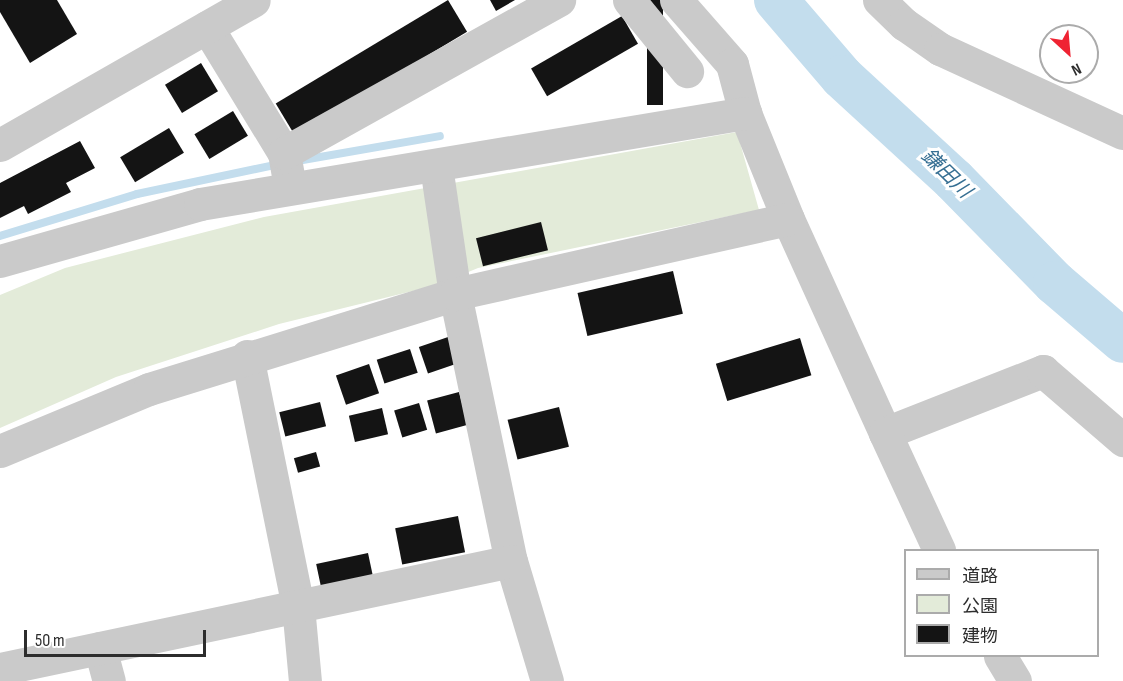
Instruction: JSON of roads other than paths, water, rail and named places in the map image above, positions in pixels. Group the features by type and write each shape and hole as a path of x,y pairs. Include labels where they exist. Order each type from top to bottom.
{"street":[{"path":"0,145 254,0"},
{"path":"0,261 200,204 287,167 559,0"},
{"path":"629,0 687,71"},
{"path":"676,0 732,64 745,113 788,219 939,549"},
{"path":"879,0 904,24 940,49 1123,133"},
{"path":"207,27 287,167"},
{"path":"287,167 436,166 745,113"},
{"path":"436,166 455,294 511,561 547,681"},
{"path":"0,451 149,389 247,356 455,294 788,219"},
{"path":"247,356 298,606 305,681"},
{"path":"885,433 1042,371 1123,440"},
{"path":"0,669 511,561"},
{"path":"100,648 109,681"},
{"path":"1001,657 1015,681"}],"waterway":[{"name":"鎌田川","path":"776,0 842,77 954,180 1055,283 1123,341"},
{"path":"297,161 440,136"},
{"path":"0,236 137,194 279,164"}]}
